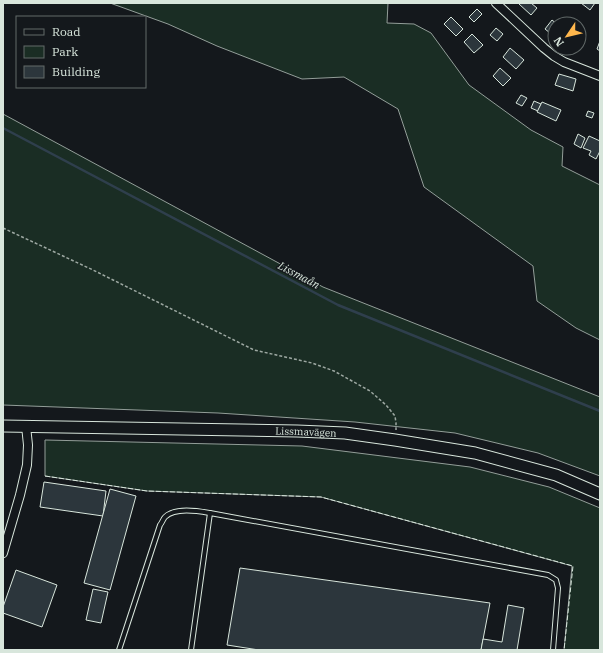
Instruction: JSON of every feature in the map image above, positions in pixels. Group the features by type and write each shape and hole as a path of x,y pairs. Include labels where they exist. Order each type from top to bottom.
{"street":[{"path":"496,3 554,56 564,62 600,76"},
{"name":"Lissmavägen","path":"3,426 345,433 475,453 556,475 600,494"},
{"path":"3,553 20,495 27,464 28,445 26,426"}],"lane":[{"path":"119,650 160,525 165,516 174,512 186,510 210,513 548,575 556,580 558,588 553,650"},
{"path":"191,650 210,513"}],"path":[{"path":"3,228 93,270 254,350 312,363 334,371 370,391 386,405 395,416 395,440"}],"green space":[{"path":"110,3 388,3 387,23 414,24 431,33 469,85 531,130 563,147 562,166 600,185 600,340 576,328 537,301 533,266 424,187 398,109 344,77 302,79 217,46 168,24"},
{"path":"3,114 323,287 600,397 600,476 538,453 455,433 355,422 218,413 3,405"},
{"path":"45,440 302,446 470,467 549,487 600,508 600,650 564,650 572,566 321,497 147,491 45,476"}],"building":[{"path":"531,3 537,8 531,15 519,4"},
{"path":"581,3 595,3 590,10"},
{"path":"477,9 482,14 474,22 469,17"},
{"path":"451,17 463,29 456,36 444,24"},
{"path":"496,28 503,34 497,41 490,35"},
{"path":"472,34 483,45 474,53 464,42"},
{"path":"600,41 600,51 597,49"},
{"path":"510,48 524,60 516,69 503,57"},
{"path":"500,68 511,78 503,86 493,76"},
{"path":"559,74 576,79 573,91 555,85"},
{"path":"521,95 527,98 522,106 516,103"},
{"path":"534,101 541,104 538,111 531,108"},
{"path":"542,102 561,110 556,121 537,112"},
{"path":"588,111 594,113 592,118 586,116"},
{"path":"578,134 585,138 581,148 574,144"},
{"path":"589,136 600,141 600,151 596,159 589,155 591,151 583,148"},
{"path":"44,482 106,491 103,516 40,507"},
{"path":"110,489 136,496 110,590 84,583"},
{"path":"240,568 490,603 481,650 259,650 227,645"},
{"path":"16,570 57,585 42,627 3,613 3,607"},
{"path":"93,589 108,592 101,623 86,620"},
{"path":"508,605 524,608 517,650 481,650 483,639 502,642"}],"waterway":[{"name":"Lissmaån","path":"3,128 338,305 600,411"}],"fence":[{"path":"45,476 147,491 321,497 573,566 564,650"}]}
